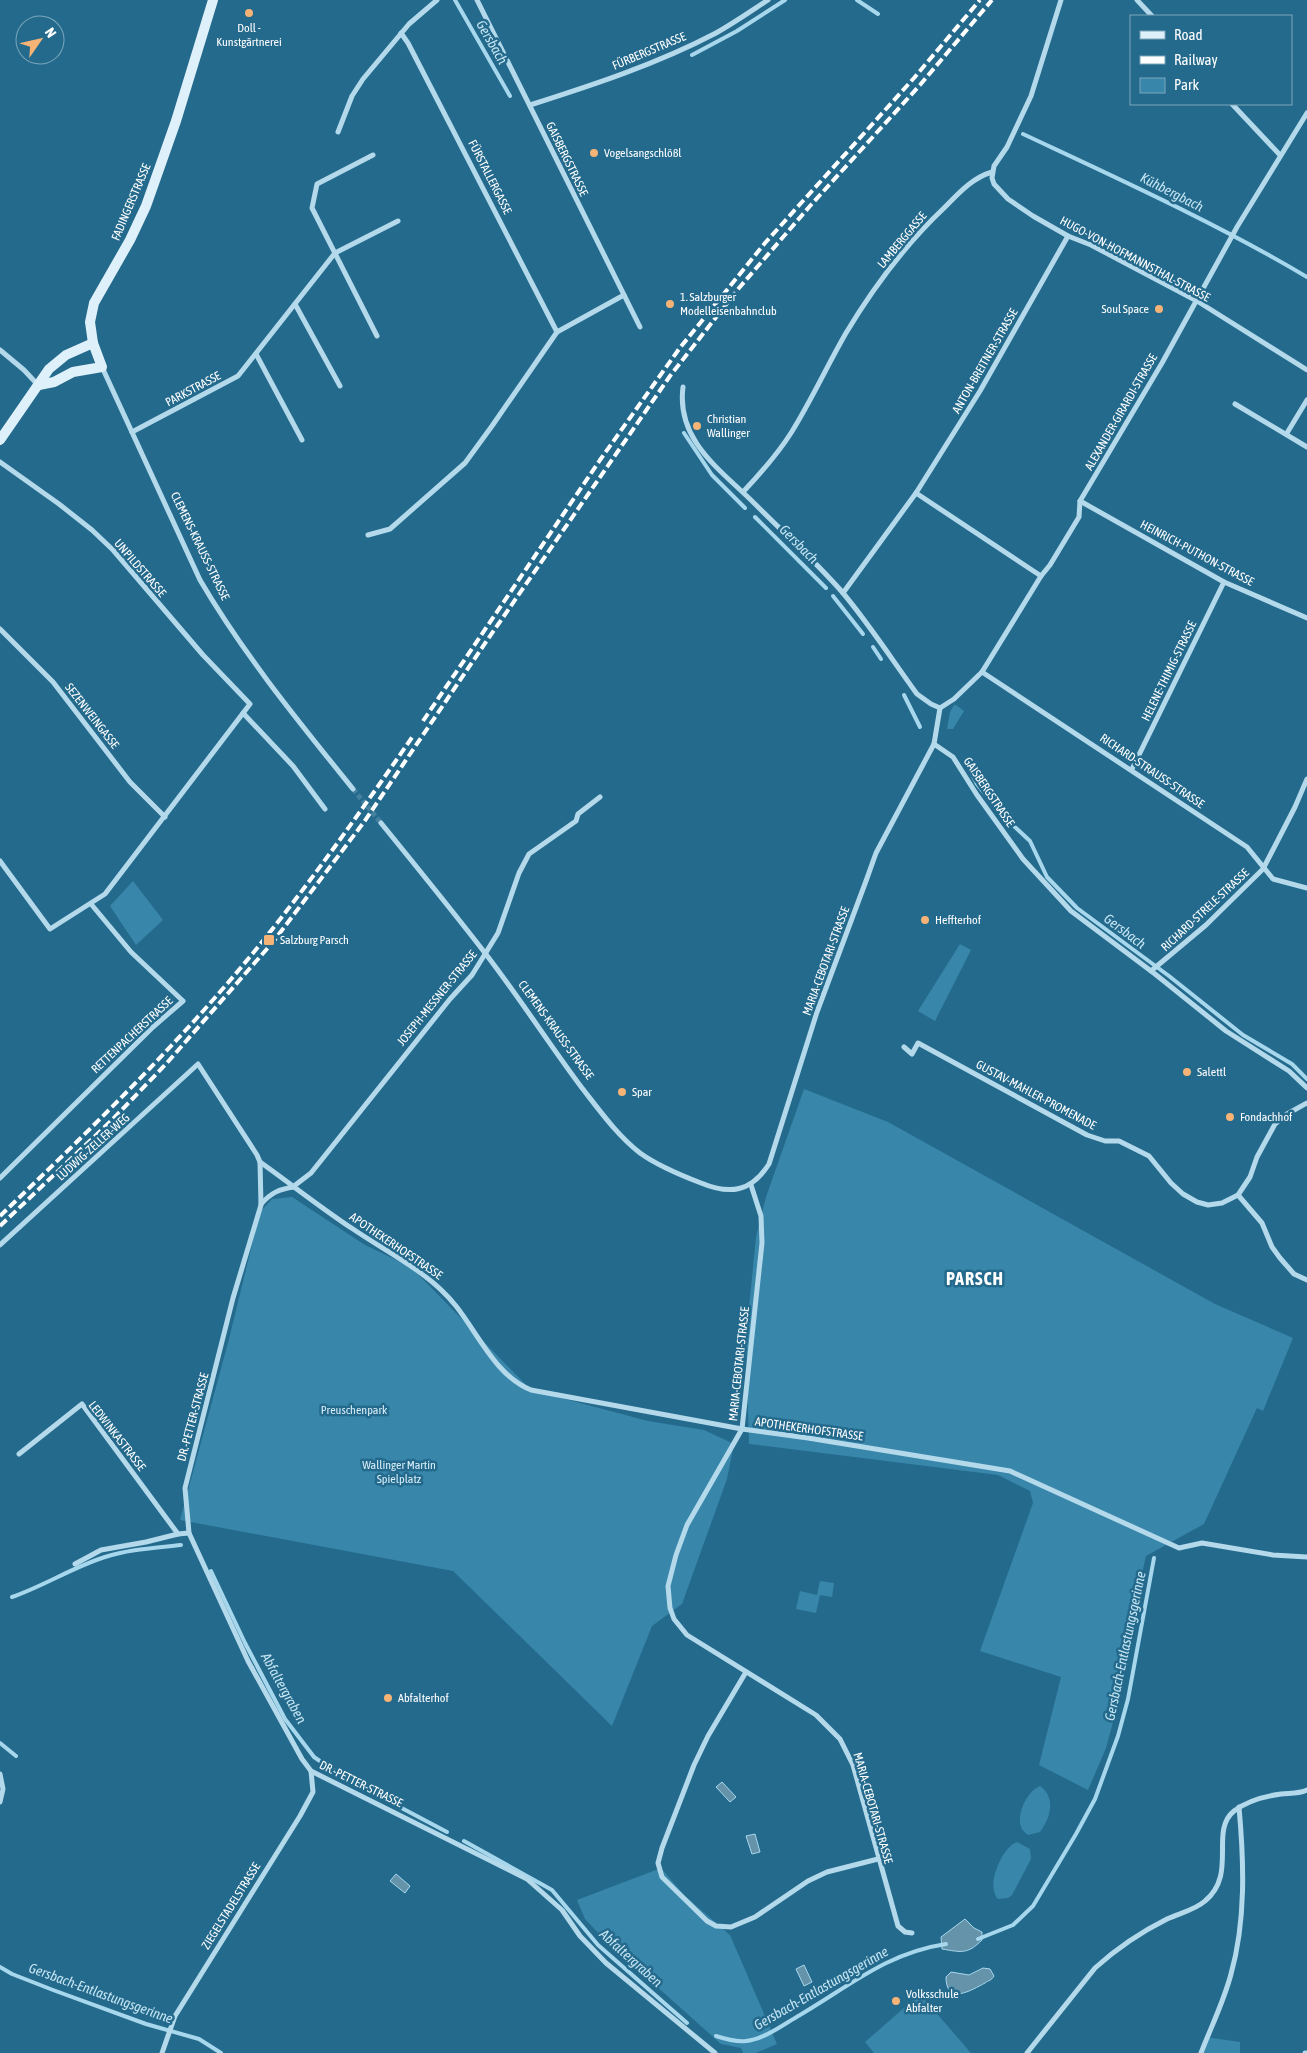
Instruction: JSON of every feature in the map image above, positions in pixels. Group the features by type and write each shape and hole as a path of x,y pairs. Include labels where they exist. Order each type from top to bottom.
{"street":[{"name":"FADINGERSTRASSE","path":"93,343 90,322 94,303 130,240 146,206 176,121 212,0"},
{"path":"338,132 352,96 363,79 409,24 437,0"},
{"name":"GAISBERGSTRASSE","path":"477,0 640,327"},
{"name":"FÜRBERGSTRASSE","path":"530,105 584,88 662,58 717,32 768,0"},
{"path":"992,172 1007,147 1031,96 1061,0"},
{"path":"1138,0 1151,15"},
{"name":"FÜRSTALLERGASSE","path":"401,33 455,131 557,332"},
{"path":"1233,105 1280,155"},
{"name":"ALEXANDER-GIRARDI-STRASSE","path":"940,708 954,699 982,672 1041,576 1050,565 1078,516 1080,501 1197,301 1237,227 1307,113"},
{"path":"373,155 317,184 312,208 377,336"},
{"name":"HUGO-VON-HOFMANNSTHAL-STRASSE","path":"992,172 994,184 1008,199 1068,236 1091,245 1197,301 1307,370"},
{"name":"LAMBERGGASSE","path":"743,492 766,467 790,434 846,333 877,286 924,227 965,187 980,176 992,172"},
{"name":"PARKSTRASSE","path":"132,432 238,376 335,253 398,221"},
{"name":"ANTON-BREITNER-STRASSE","path":"843,593 916,493 980,391 1068,236"},
{"path":"368,535 390,529 465,463 557,332 624,295"},
{"path":"295,304 340,386"},
{"name":"CLEMENS-KRAUSS-STRASSE","path":"93,343 102,367 200,580 216,608 234,637 261,670 278,696 354,790"},
{"path":"0,440 57,360 93,343"},
{"path":"0,350 39,385"},
{"path":"256,354 302,440"},
{"path":"39,385 54,382 73,372 102,367"},
{"path":"683,387 681,403 685,421 698,446 714,466 743,492 843,593 917,694 940,708 934,744"},
{"path":"1287,434 1307,400"},
{"path":"1235,404 1307,447"},
{"name":"UNPILDSTRASSE","path":"0,462 66,510 113,550 197,649 250,704 243,713"},
{"path":"916,493 1041,576"},
{"name":"HEINRICH-PUTHON-STRASSE","path":"1080,501 1224,582 1307,618"},
{"name":"HELENE-THIMIG-STRASSE","path":"1132,769 1224,582"},
{"name":"SEZENWEINGASSE","path":"0,629 52,682 130,782 165,817"},
{"name":"RICHARD-STRAUSS-STRASSE","path":"982,672 1132,769 1247,847 1272,879 1307,888"},
{"path":"0,862 50,928 91,904 105,894 243,713 293,766 325,809"},
{"name":"GAISBERGSTRASSE","path":"934,744 953,757 993,818 1023,859 1071,912 1151,971 1226,1031 1289,1071 1307,1088"},
{"name":"MARIA-CEBOTARI-STRASSE","path":"912,1932 904,1932 898,1926 853,1766 840,1739 816,1715 687,1635 674,1619 668,1597 672,1565 687,1525 742,1429 762,1244 762,1216 751,1185 761,1177 768,1164 817,1012 876,853 934,744"},
{"name":"RICHARD-STRELE-STRASSE","path":"1151,971 1206,925 1264,869 1295,808 1307,779"},
{"name":"JOSEPH-MESSNER-STRASSE","path":"294,1186 311,1173 434,1018 472,975 503,923 519,873 529,854 576,821 578,814 600,797"},
{"name":"CLEMENS-KRAUSS-STRASSE","path":"381,823 486,954 608,1122 632,1146 660,1166 713,1188 732,1190 751,1185"},
{"name":"RETTENPACHERSTRASSE","path":"0,1178 146,1034 183,1001 131,952 91,904"},
{"name":"GUSTAV-MAHLER-PROMENADE","path":"904,1047 912,1054 918,1043 1086,1134 1105,1141 1120,1141 1149,1156 1171,1183 1183,1194 1197,1202 1208,1204 1222,1203 1238,1195"},
{"name":"DR.-PETTER-STRASSE","path":"198,1064 260,1162 261,1205 233,1298 185,1488 189,1533 248,1661 302,1759 311,1771 526,1880 562,1910 580,1936 606,1963 715,2053"},
{"name":"LUDWIG-ZELLER-WEG","path":"0,1245 198,1064"},
{"path":"1307,1103 1287,1114 1275,1124 1257,1157 1250,1177 1238,1195 1262,1223 1272,1247 1280,1258 1294,1274 1307,1280"},
{"name":"APOTHEKERHOFSTRASSE","path":"260,1162 352,1229 411,1267 444,1292 500,1368 519,1386 531,1390 742,1429 1010,1471 1179,1548 1202,1543 1273,1555 1307,1557"},
{"path":"261,1205 269,1195 281,1188 294,1186"},
{"name":"LEDWINKASTRASSE","path":"19,1454 82,1404 178,1534"},
{"path":"75,1564 101,1550 189,1533"},
{"path":"746,1672 708,1736 694,1765 662,1848 658,1864 662,1877 706,1921 716,1926 731,1927 755,1917 808,1881 827,1872 878,1859"},
{"name":"ZIEGELSTADELSTRASSE","path":"162,2053 173,2022 274,1855 291,1833 312,1792 311,1771"},
{"path":"0,1774 3,1789 0,1802"},
{"path":"1027,2053 1095,1968 1107,1957 1135,1937 1200,1904 1215,1891 1223,1873 1223,1831 1229,1816 1239,1807 1270,1796 1302,1793 1307,1790"},
{"path":"1202,2053 1231,1976 1238,1943 1242,1899 1239,1807"}],"green space":[{"path":"954,705 964,711 953,729 947,729 950,712"},
{"path":"133,881 163,920 136,945 110,906"},
{"path":"960,944 971,950 935,1021 918,1011"},
{"path":"804,1089 888,1122 1215,1304 1293,1338 1263,1411 1257,1408 1204,1524 1146,1556 1129,1630 1119,1700 1106,1748 1088,1790 1039,1765 1061,1677 980,1651 1033,1503 1030,1491 998,1475 749,1444 746,1338 756,1237 766,1197"},
{"name":"Preuschenpark","path":"292,1197 365,1245 411,1267 531,1390 648,1421 704,1430 734,1444 727,1479 682,1604 652,1626 612,1726 453,1571 180,1520 229,1339 260,1212 272,1199"},
{"path":"820,1581 834,1583 832,1597 820,1595 816,1613 796,1609 800,1591 817,1595"},
{"path":"1040,1786 1045,1791 1050,1802 1049,1814 1040,1832 1028,1835 1020,1824 1021,1811 1027,1798"},
{"path":"1017,1842 1030,1849 1031,1859 1012,1895 1008,1898 998,1899 994,1893 993,1885 997,1867 1006,1851"},
{"path":"661,1868 684,1895 730,1935 777,2044 756,2053 743,2053 741,2048 721,2044 607,1942 585,1919 577,1900"},
{"path":"920,1994 971,2053 874,2053 865,2042"},
{"path":"1205,2037 1240,2042 1240,2053 1199,2053"}],"shaded area":[{"path":"722,1782 736,1797 730,1802 716,1787"},
{"path":"755,1834 760,1852 752,1854 746,1836"},
{"path":"396,1874 410,1886 405,1893 390,1881"},
{"path":"965,1919 974,1928 982,1932 982,1940 977,1945 964,1951 942,1949 941,1937"},
{"path":"804,1965 812,1982 804,1986 796,1969"},
{"path":"983,1968 990,1969 994,1976 991,1980 961,1994 950,1991 947,1986 946,1977 951,1972 969,1975"}],"waterway":[{"name":"Gersbach","path":"455,0 510,96"},
{"name":"Kühbergbach","path":"692,55 737,31 785,0"},
{"name":"Kühbergbach","path":"857,0 878,14"},
{"name":"Kühbergbach","path":"1023,134 1238,238 1307,277"},
{"name":"Gersbach","path":"684,433 712,475 745,508"},
{"name":"Gersbach","path":"755,517 826,588"},
{"name":"Gersbach","path":"833,596 863,634"},
{"name":"Gersbach","path":"873,647 881,659"},
{"name":"Gersbach","path":"904,695 920,727"},
{"name":"Gersbach","path":"967,764 977,784 1002,815 1030,841 1047,877 1077,908 1169,976 1243,1035 1292,1064 1307,1079"},
{"name":"Abfaltergraben","path":"12,1597 36,1588 81,1566 114,1554 181,1545"},
{"name":"Gersbach-Entlastungsgerinne","path":"978,1939 1013,1925 1033,1906 1095,1799 1118,1736 1128,1699 1154,1558"},
{"name":"Abfaltergraben","path":"211,1571 245,1643 285,1719 314,1757 343,1777 447,1832"},
{"name":"Abfaltergraben","path":"0,1743 16,1756"},
{"name":"Abfaltergraben","path":"464,1841 552,1890 598,1945 687,2023"},
{"name":"Gersbach-Entlastungsgerinne","path":"716,2036 731,2040 753,2040 781,2027 887,1963 925,1948 946,1944"},
{"name":"Gersbach-Entlastungsgerinne","path":"0,1967 12,1974 146,2024 199,2039 221,2053"}],"tunnel":[{"path":"353,789 381,823"}],"railway":[{"path":"423,721 600,460 679,349 765,243 914,78 980,0"},
{"path":"0,1226 113,1119 166,1064 273,942 364,822 670,376 739,288 810,206 920,85 992,0"},
{"path":"0,1216 138,1081 235,974 323,863 413,736"}],"place":[{"name":"Doll - Kunstgärtnerei","path":"249,13"},
{"name":"Vogelsangschlößl","path":"594,153"},
{"name":"1. Salzburger Modelleisenbahnclub","path":"670,304"},
{"name":"Soul Space","path":"1159,309"},
{"name":"Christian Wallinger","path":"697,426"},
{"name":"Heffterhof","path":"925,920"},
{"name":"Salzburg Parsch","path":"269,940"},
{"name":"Salettl","path":"1187,1072"},
{"name":"Spar","path":"622,1092"},
{"name":"Fondachhof","path":"1230,1117"},
{"name":"Abfalterhof","path":"388,1698"},
{"name":"Volksschule Abfalter","path":"896,2001"}],"district":[{"name":"PARSCH","path":"975,1279"}],"park label":[{"name":"Wallinger Martin Spielplatz","path":"399,1472"}]}
